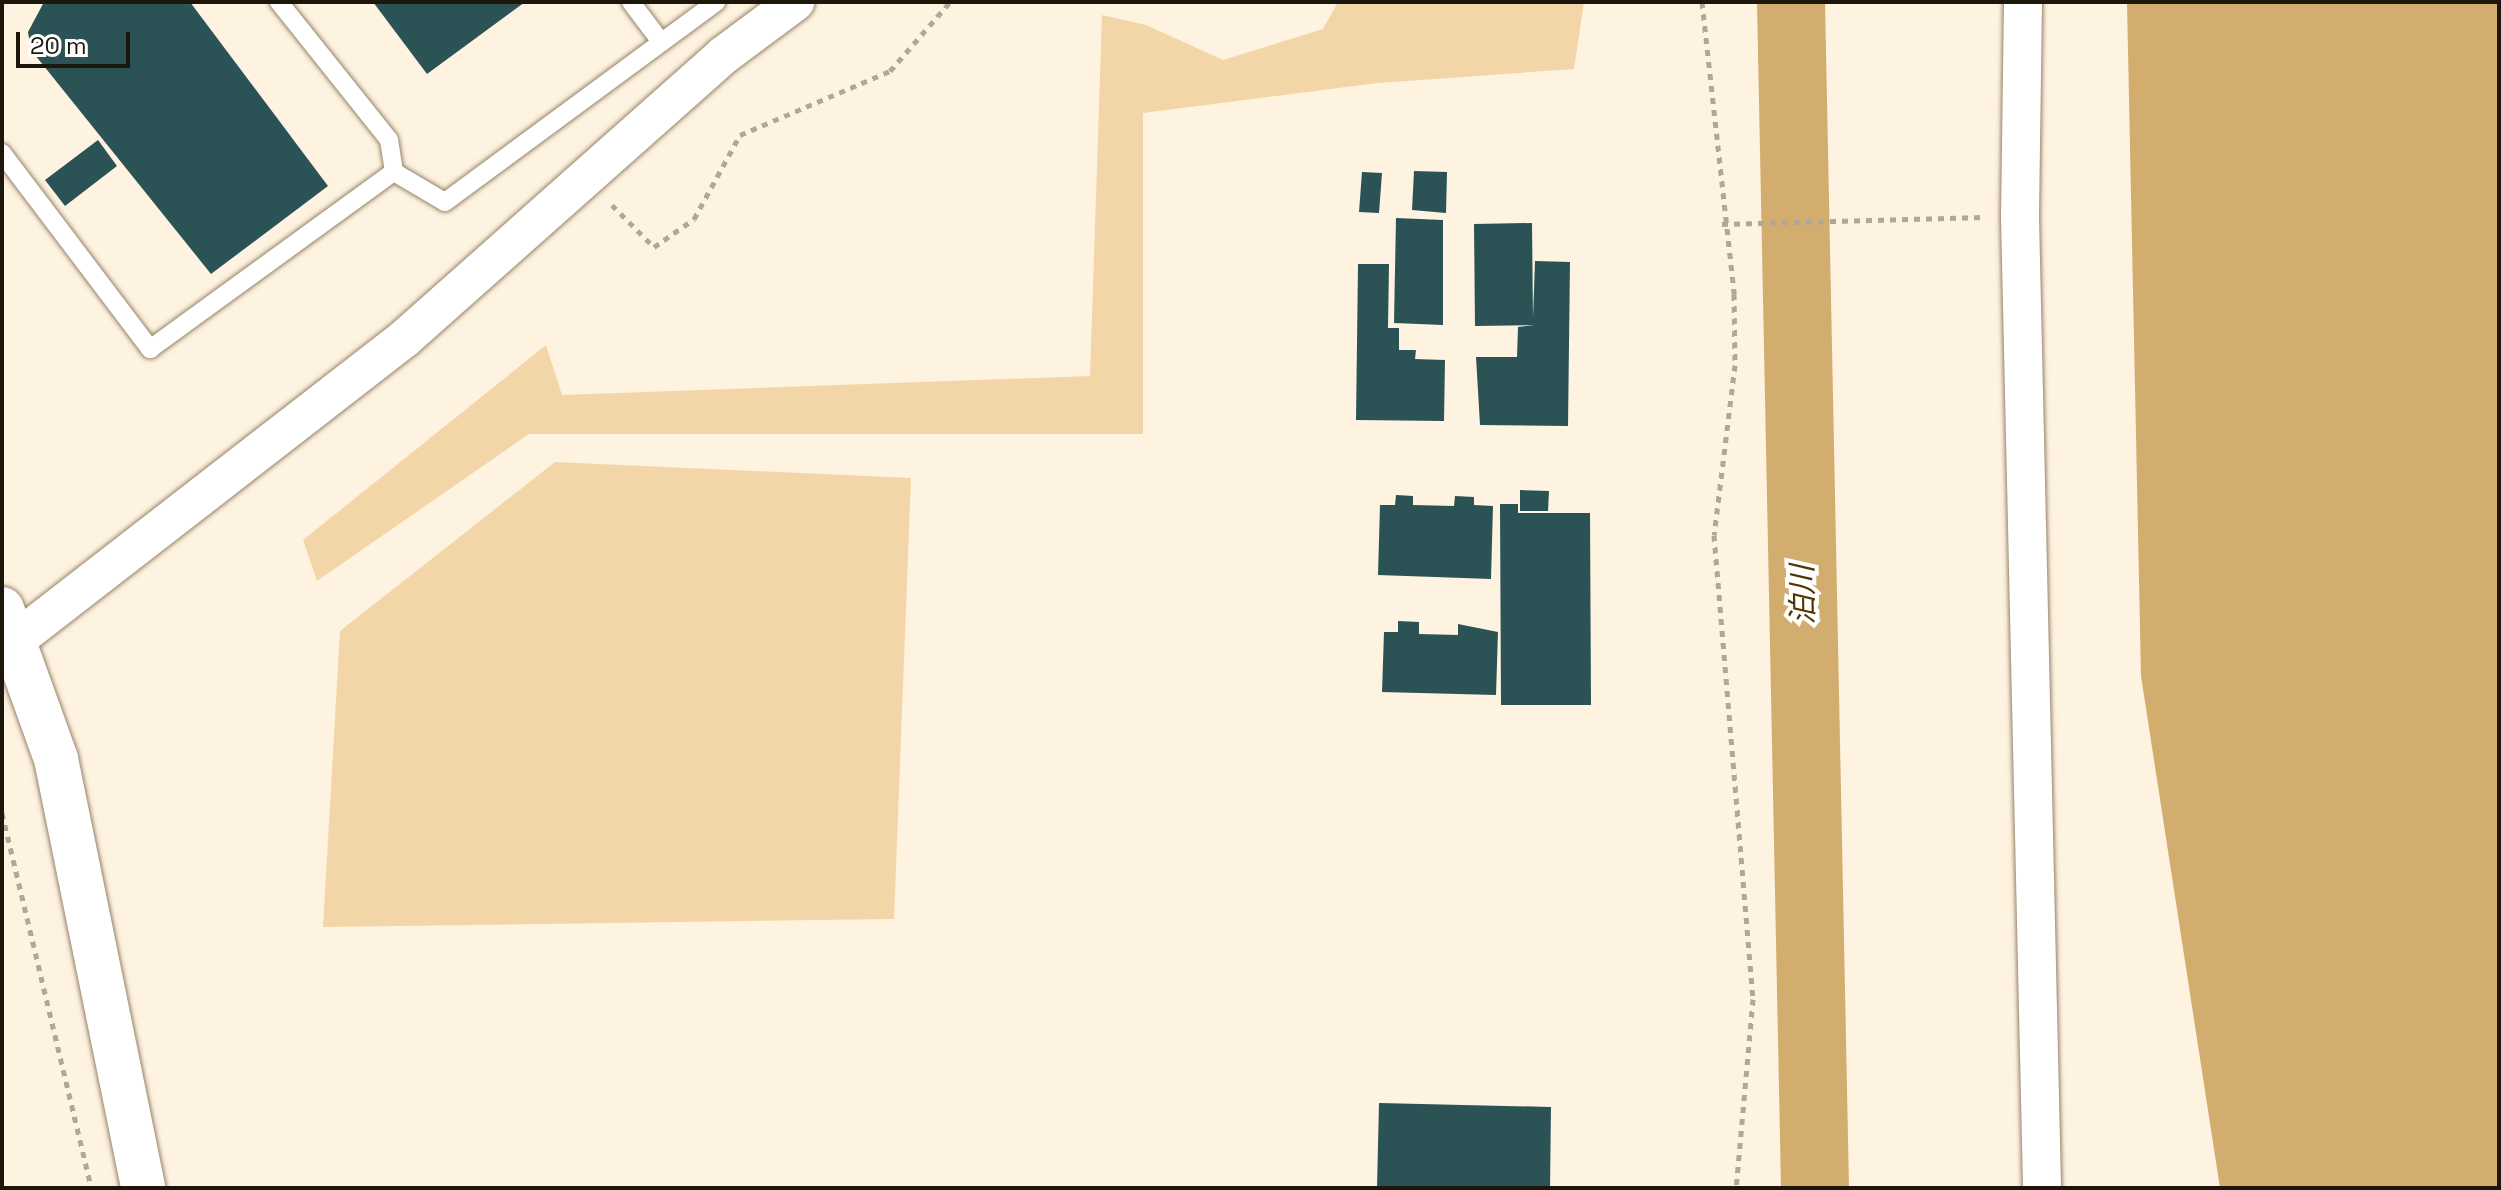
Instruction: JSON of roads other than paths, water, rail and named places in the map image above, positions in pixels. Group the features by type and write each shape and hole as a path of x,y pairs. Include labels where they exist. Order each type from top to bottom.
{"street":[{"path":"143,1188 56,759 9,624 404,339 584,177 795,2"},
{"path":"2023,2 2020,217 2042,1188"}],"lane":[{"path":"279,2 389,140 394,172"},
{"path":"631,2 661,42"},
{"path":"394,172 445,202 716,2"},
{"path":"2,153 150,349 394,172"}],"waterway":[{"name":"泊川","path":"1791,2 1815,1188"}]}
